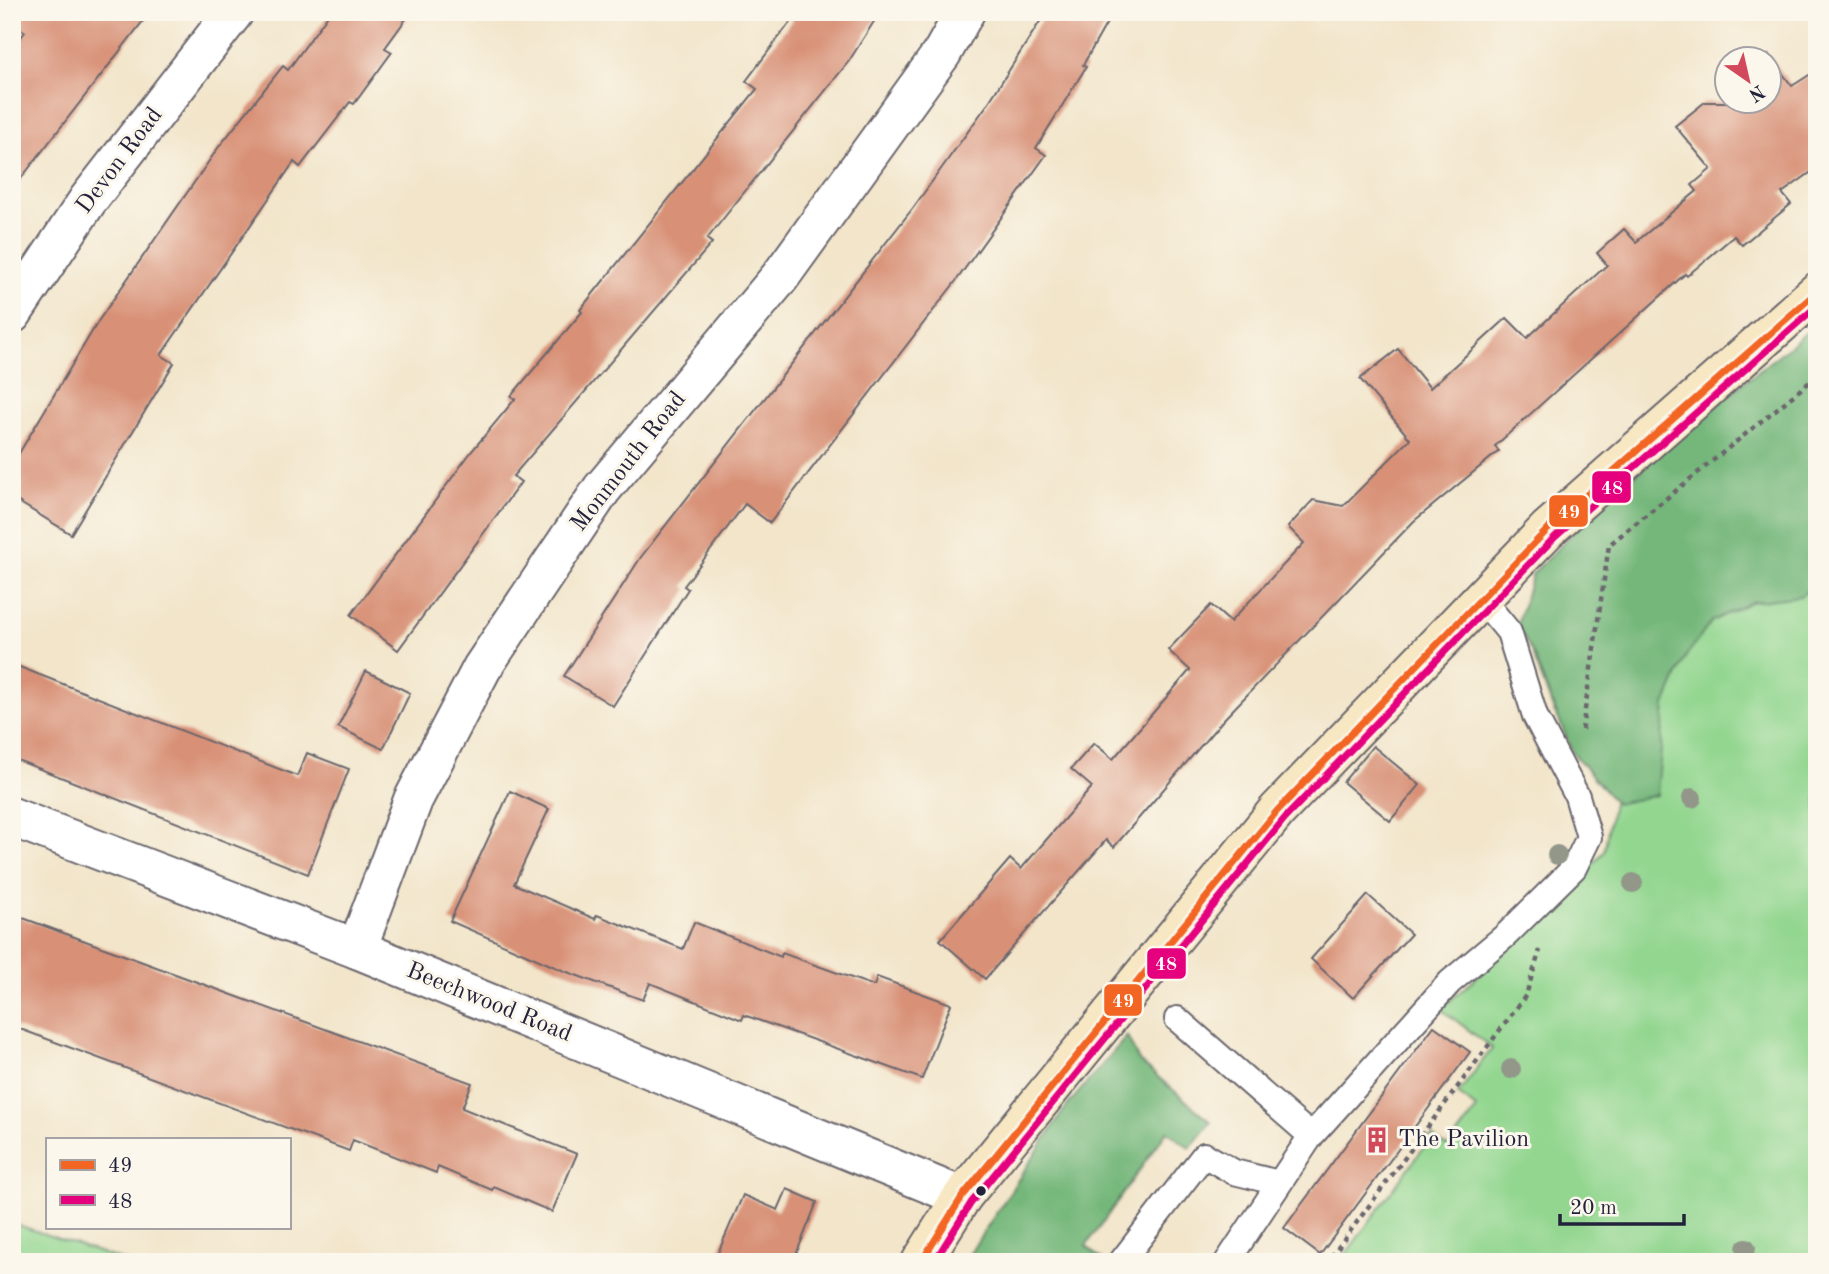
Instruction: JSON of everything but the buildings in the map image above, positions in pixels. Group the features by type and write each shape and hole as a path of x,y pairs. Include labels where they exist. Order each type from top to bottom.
{"street":[{"name":"Devon Road","path":"12,314 88,200 234,12"},
{"name":"Monmouth Road","path":"357,949 414,800 482,668 602,489 780,277 942,53 965,12"},
{"path":"921,1262 962,1197 1277,811 1548,529 1817,292"},
{"name":"Beechwood Road","path":"12,817 357,949 962,1197"}],"lane":[{"path":"1227,1262 1311,1136 1450,982 1504,936 1574,868 1589,837 1577,796 1535,716 1509,632 1481,598"},
{"path":"1177,1019 1311,1136"},
{"path":"1121,1262 1204,1155 1234,1172 1279,1183"}],"path":[{"path":"1558,762 1580,745 1609,545 1817,376"},
{"path":"1323,1262 1331,1257 1526,995 1541,946"}],"green space":[{"path":"1817,324 1817,1262 1340,1262 1432,1136 1448,1147 1477,1109 1458,1094 1492,1048 1441,1009 1545,916 1604,852 1614,797 1554,712 1532,652 1517,625 1533,573 1690,426"},
{"path":"1817,324 1817,584 1800,596 1751,602 1712,621 1686,656 1665,705 1657,795 1616,804 1572,752 1532,652 1517,625 1533,573 1592,514 1690,426"},
{"path":"1127,1036 1139,1061 1211,1122 1190,1148 1167,1131 1086,1246 1105,1262 964,1262 1066,1107"},
{"path":"12,1223 127,1262 12,1262"}],"transit line":[{"name":"49","path":"921,1262 962,1197 1277,811 1548,529 1817,292"},
{"name":"48","path":"934,1262 971,1203 1285,818 1555,537 1817,306"}],"place":[{"name":"The Pavilion","path":"1377,1140"}]}
